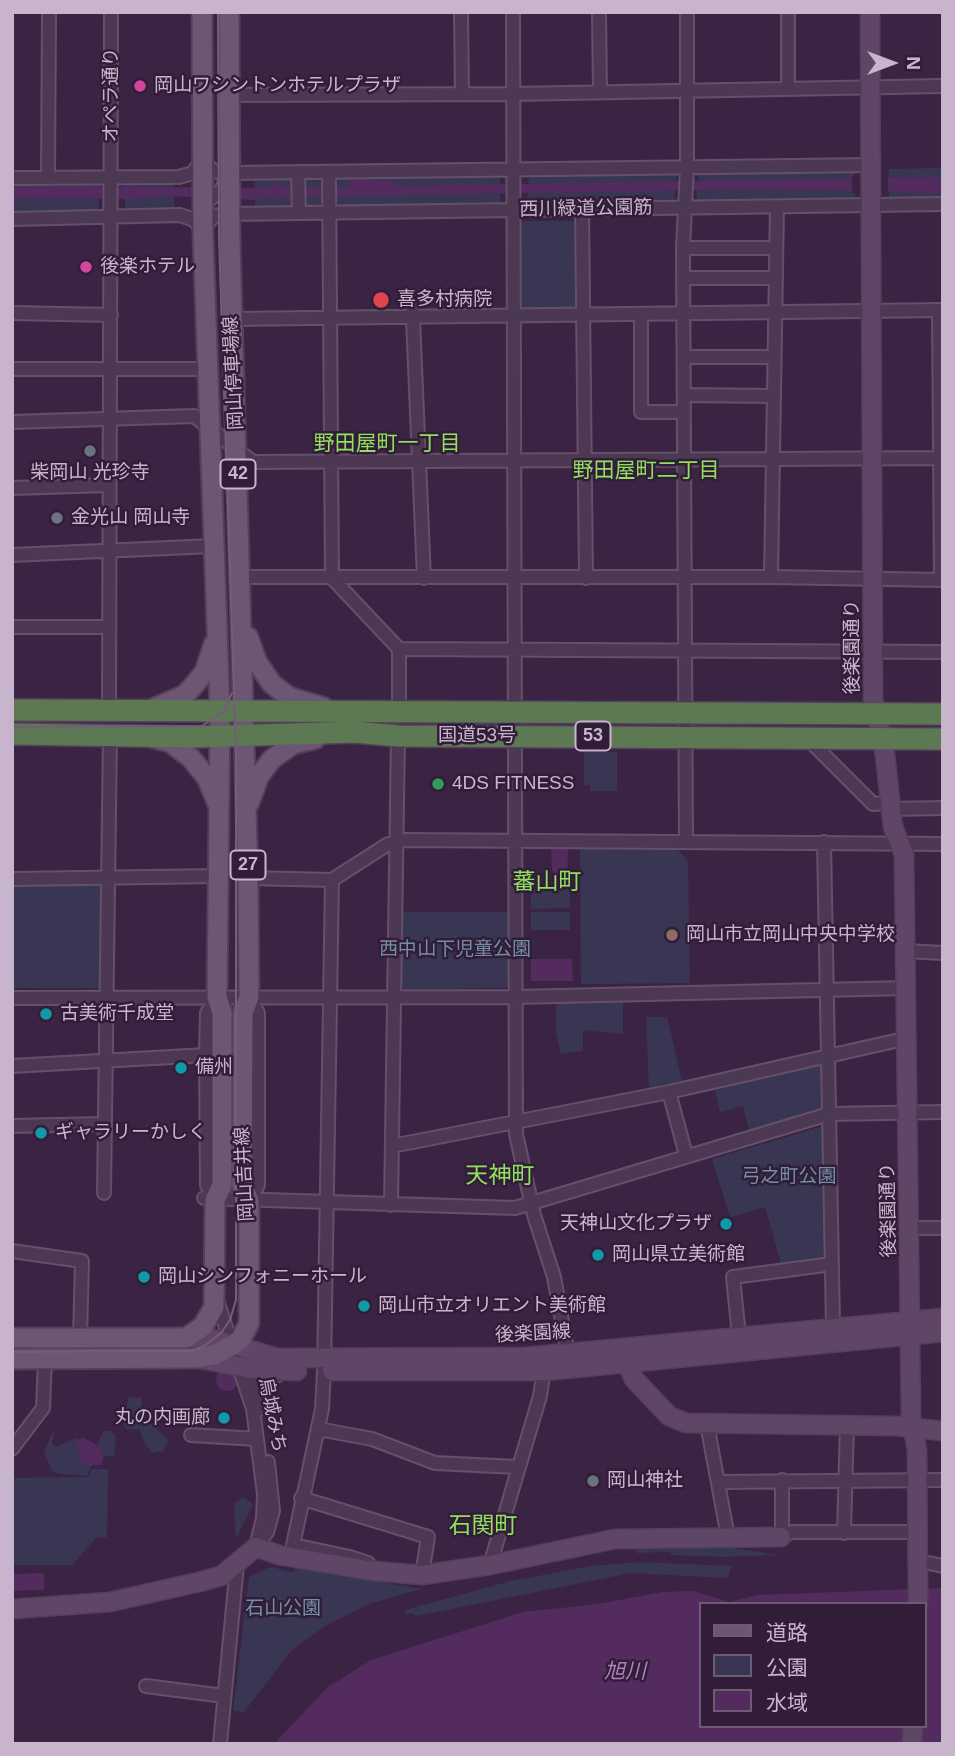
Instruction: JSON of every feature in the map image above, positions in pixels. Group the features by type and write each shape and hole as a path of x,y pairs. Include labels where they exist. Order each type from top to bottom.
{"highway":[{"name":"国道53号","path":"12,710 244,712 340,722 398,736 943,739"},
{"name":"国道53号","path":"12,734 244,734 399,712 943,714"}],"main road":[{"name":"岡山停車場線","path":"202,12 202,159 207,195 203,231 213,546 219,622 220,712"},
{"name":"岡山停車場線","path":"229,12 231,319 243,459 240,577 244,734"},
{"path":"145,712 185,695 195,684 205,671 219,622"},
{"name":"42","path":"243,623 257,662 272,684 340,722"},
{"name":"岡山吉井線","path":"186,1338 203,1326 209,1317 215,1294 210,1199 222,1185 222,1013 217,997 220,712"},
{"path":"246,811 258,776 280,752 340,722"},
{"name":"岡山吉井線","path":"244,734 250,997 243,1013 242,1185 248,1201 249,1323 241,1339 244,1363"},
{"path":"146,736 170,743 191,758 207,778 221,813"},
{"path":"12,1338 186,1338"},
{"path":"12,1359 197,1358 214,1355 244,1363"}],"street":[{"path":"48,177 49,12"},
{"name":"オペラ通り","path":"109,711 111,12"},
{"path":"461,12 462,94"},
{"path":"513,12 515,1122 531,1203 554,1277 569,1361"},
{"path":"600,12 600,92"},
{"path":"687,12 687,174 683,248 687,842"},
{"path":"788,12 788,88"},
{"name":"後楽園通り","path":"870,12 874,310 873,699 882,738 890,806 904,854 911,1326"},
{"path":"228,95 513,94 943,86"},
{"path":"12,178 48,177 112,187 193,173 202,159 213,172 229,173"},
{"path":"180,215 207,195 229,173"},
{"name":"西川緑道公園筋","path":"229,173 299,186 329,179 687,174 873,185 943,204"},
{"path":"179,177 207,195 229,214"},
{"path":"329,179 332,578 399,649 399,712"},
{"name":"西川緑道公園筋","path":"229,214 299,213 329,206 513,203 582,209 685,202 777,207 873,185"},
{"path":"299,186 299,213"},
{"path":"771,577 777,207"},
{"path":"582,209 586,578"},
{"path":"12,219 180,215 194,220 203,231 213,216 229,214"},
{"path":"683,248 776,248"},
{"path":"684,278 775,278"},
{"path":"412,296 424,578"},
{"path":"231,319 941,310 942,580 771,577 240,577"},
{"path":"12,313 111,315"},
{"path":"641,315 641,412 684,412"},
{"path":"684,357 774,357"},
{"path":"12,369 208,369"},
{"path":"684,395 774,396"},
{"path":"12,422 194,416 209,426 243,459"},
{"path":"211,480 221,464 243,459 331,461 941,458"},
{"path":"12,488 109,485"},
{"path":"12,555 213,546"},
{"path":"12,627 108,627"},
{"path":"399,649 943,652"},
{"path":"104,1193 110,735"},
{"path":"391,1205 398,736"},
{"path":"807,737 873,804 943,808"},
{"path":"248,878 332,880 396,841 943,844"},
{"path":"824,842 834,1326"},
{"path":"12,878 220,876"},
{"path":"332,880 324,1365 318,1429 293,1545 350,1557 368,1563 373,1571"},
{"path":"906,951 943,953"},
{"path":"12,999 515,997 906,988"},
{"path":"217,997 207,1013 207,1185 210,1199 515,1208 829,1114 943,1112"},
{"path":"392,1146 669,1092 908,1038"},
{"path":"12,1066 206,1055"},
{"path":"669,1092 686,1155"},
{"path":"12,1126 105,1124"},
{"path":"910,1228 943,1228"},
{"path":"12,1251 80,1262 80,1338"},
{"path":"739,1336 733,1277 832,1264"},
{"name":"烏城みち","path":"12,1609 110,1602 221,1576 256,1548 267,1532 273,1511 259,1404 215,1294"},
{"path":"911,1326 943,1318"},
{"name":"後楽園線","path":"624,1355 739,1336 834,1326 911,1326"},
{"path":"911,1326 943,1332"},
{"path":"911,1326 913,1429 918,1480 918,1602"},
{"name":"後楽園線","path":"186,1338 214,1339 244,1363 545,1364 911,1326"},
{"path":"624,1355 634,1379 670,1416 686,1423 846,1425 943,1431"},
{"path":"12,1449 43,1408 45,1359"},
{"name":"烏城みち","path":"244,1363 257,1440 264,1510 256,1548"},
{"path":"490,1565 540,1396 545,1364"},
{"path":"259,1404 267,1381 281,1365"},
{"path":"707,1424 727,1538"},
{"path":"844,1533 846,1425"},
{"path":"318,1429 372,1438 435,1463 517,1467"},
{"path":"191,1435 257,1440"},
{"path":"781,1536 782,1480"},
{"path":"719,1482 943,1480"},
{"path":"301,1498 428,1538 422,1575"},
{"path":"256,1548 279,1555 373,1571 422,1575 490,1565 615,1539 918,1532"},
{"path":"919,1564 943,1566"},
{"path":"220,1744 237,1565"},
{"path":"146,1686 224,1696"}],"green space":[{"path":"943,168 943,198 889,199 889,169"},
{"path":"699,171 854,171 855,200 696,203"},
{"path":"677,172 674,203 527,204 529,173"},
{"path":"500,177 500,204 471,202 412,207 341,207 336,200 338,178"},
{"path":"255,179 294,179 294,207 255,209"},
{"path":"303,179 323,181 323,201 317,207 305,208"},
{"path":"174,181 174,210 125,211 125,182"},
{"path":"12,183 98,183 99,211 12,213"},
{"path":"523,221 576,221 580,304 575,309 525,310 520,303 520,224"},
{"path":"584,752 617,752 617,791 590,791 590,785 584,785"},
{"path":"580,848 677,849 688,861 690,983 581,984"},
{"path":"13,883 99,884 102,888 102,983 98,988 12,988"},
{"path":"531,890 570,890 570,908 531,909"},
{"name":"西中山下児童公園","path":"402,912 509,912 510,984 505,988 405,989 401,985"},
{"path":"531,912 570,912 570,930 531,930"},
{"path":"556,999 623,999 623,1034 583,1030 583,1051 561,1054 556,1032"},
{"path":"646,1017 667,1017 682,1081 649,1088"},
{"path":"824,1063 822,1110 749,1130 743,1106 720,1112 714,1086"},
{"name":"弓之町公園","path":"827,1125 829,1258 782,1267 765,1207 730,1217 712,1159"},
{"path":"141,1397 143,1416 168,1440 163,1451 152,1453 140,1430 126,1429 122,1421 129,1398"},
{"path":"55,1427 52,1444 56,1447 77,1438 97,1447 103,1431 110,1431 116,1437 114,1456 95,1457 87,1476 52,1471 44,1452"},
{"path":"92,1469 108,1469 107,1537 96,1538 72,1565 12,1565 12,1486 15,1478 88,1477"},
{"path":"243,1497 253,1504 236,1539 234,1504"},
{"path":"728,1547 777,1555 724,1557 672,1555 670,1552 636,1553 636,1548"},
{"path":"639,1562 731,1566 728,1578 630,1573 417,1616 411,1613 406,1615 405,1610 511,1581 591,1566"},
{"name":"石山公園","path":"270,1567 293,1572 295,1567 421,1589 369,1604 325,1626 291,1651 244,1712 233,1711 249,1577"}],"water":[{"path":"943,177 943,193 769,189 282,197 273,200 267,197 255,200 166,196 131,199 12,198 12,187 267,188 274,184 282,187 347,188 352,179 393,182 397,186"},
{"path":"551,849 568,849 567,878 558,877 552,870"},
{"path":"531,959 572,959 573,981 531,981"},
{"path":"227,1369 235,1372 238,1380 235,1388 227,1391 219,1388 216,1380 219,1372"},
{"path":"82,1437 94,1443 104,1453 102,1465 82,1465 77,1444"},
{"path":"44,1573 44,1590 12,1591 12,1574"},
{"name":"旭川","path":"943,1588 943,1744 274,1744 328,1687 371,1660 523,1612 598,1604 662,1592 693,1591 730,1602 757,1595"}],"pier":[{"path":"888,175 888,193 852,193 852,176"}],"tram line":[{"path":"12,1352 192,1351 221,1333 230,1320 236,1300 236,755 219,235 218,12"},
{"path":"12,727 202,726 223,712 232,693"}],"place":[{"name":"岡山ワシントンホテルプラザ","path":"140,86"},
{"name":"後楽ホテル","path":"86,267"},
{"name":"喜多村病院","path":"381,300"},
{"name":"柴岡山 光珍寺","path":"90,451"},
{"name":"金光山 岡山寺","path":"57,518"},
{"name":"4DS FITNESS","path":"438,784"},
{"name":"岡山市立岡山中央中学校","path":"672,935"},
{"name":"古美術千成堂","path":"46,1014"},
{"name":"備州","path":"181,1068"},
{"name":"ギャラリーかしく","path":"41,1133"},
{"name":"天神山文化プラザ","path":"726,1224"},
{"name":"岡山県立美術館","path":"598,1255"},
{"name":"岡山シンフォニーホール","path":"144,1277"},
{"name":"岡山市立オリエント美術館","path":"364,1306"},
{"name":"丸の内画廊","path":"224,1418"},
{"name":"岡山神社","path":"593,1481"}],"district":[{"name":"野田屋町一丁目","path":"387,444"},
{"name":"野田屋町二丁目","path":"646,471"},
{"name":"蕃山町","path":"547,883"},
{"name":"天神町","path":"500,1177"},
{"name":"石関町","path":"483,1527"}]}
